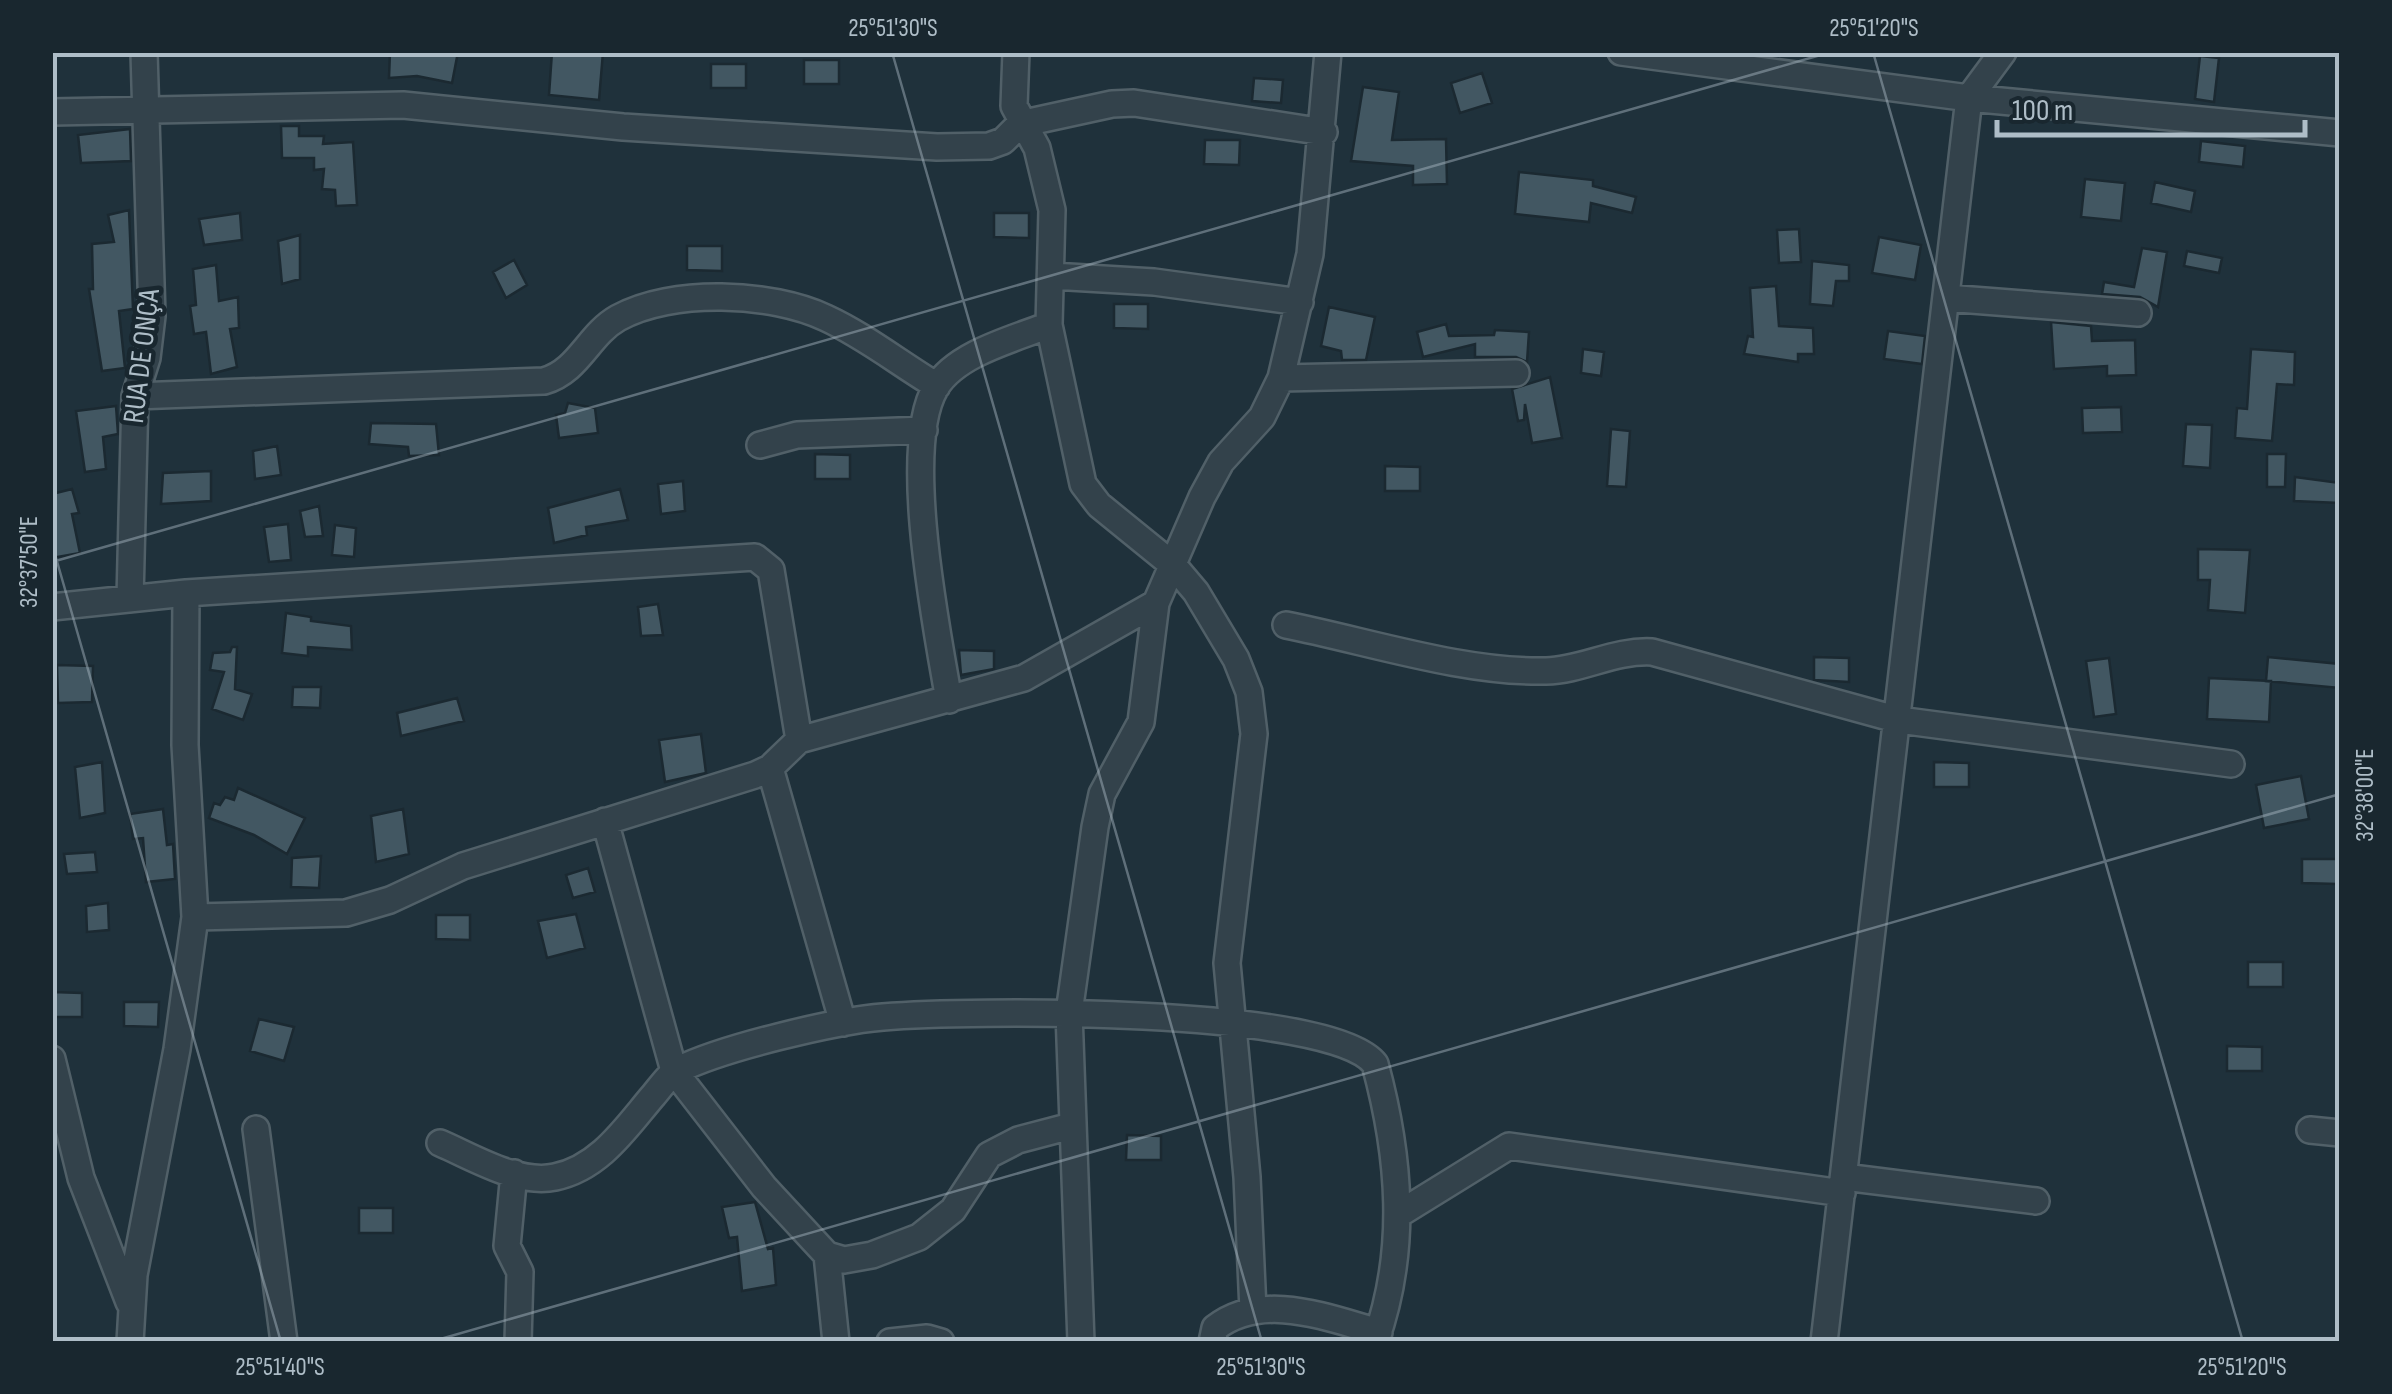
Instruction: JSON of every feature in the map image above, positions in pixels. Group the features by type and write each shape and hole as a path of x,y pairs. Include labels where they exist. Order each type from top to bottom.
{"street":[{"name":"RUA DE ONÇA","path":"130,599 134,396 147,358 152,316 144,52"},
{"path":"1016,52 1012,88 1020,124 1038,148 1047,180 1052,276 1049,325 1082,484 1099,506 1174,566 1236,659 1249,692 1254,734 1228,954 1247,1177 1253,1310"},
{"path":"1080,1342 1069,1014 1095,827 1102,794 1141,722 1156,604 1212,480 1262,417 1281,378 1300,302 1324,132 1328,52"},
{"path":"1621,52 1969,98 2340,133"},
{"path":"1824,1342 1969,98 2003,52"},
{"path":"52,112 147,107 470,108 623,128 937,147 989,146 1003,141 1020,124 1134,103 1324,132"},
{"path":"1052,276 1154,282 1300,302"},
{"path":"134,396 544,381 567,372 619,318 695,296 758,301 824,316 936,386"},
{"path":"1946,298 2138,313"},
{"path":"949,700 928,577 924,430 936,386 967,360 1049,325"},
{"path":"1281,378 1516,373"},
{"path":"760,445 797,434 924,430"},
{"path":"52,607 186,593 755,557 770,570 799,740"},
{"path":"130,1342 131,1306 177,1050 195,917 185,745 186,593"},
{"path":"195,917 346,912 390,900 462,866 770,768 799,740 1024,678 1156,604"},
{"path":"1286,624 1488,668 1578,668 1630,651 1652,652 1899,720 2231,764"},
{"path":"770,768 843,1023"},
{"path":"605,821 674,1072 764,1188 827,1256 844,1260 872,1255 920,1237 953,1210 989,1155 1018,1140 1071,1126"},
{"path":"440,1144 514,1173 554,1178 578,1170 606,1151 674,1072 843,1023 898,1016 1069,1014 1232,1023 1341,1042 1365,1051 1374,1064 1381,1088 1398,1182 1399,1214 1377,1337 1279,1308 1253,1310 1215,1328 1212,1342"},
{"path":"52,1059 81,1178 131,1306"},
{"path":"256,1129 284,1342"},
{"path":"2310,1130 2340,1133"},
{"path":"1399,1214 1509,1146 1843,1185 2036,1201"},
{"path":"514,1173 507,1246 520,1272 518,1342"},
{"path":"827,1256 836,1342"},
{"path":"890,1342 941,1342"}],"building":[{"path":"390,52 458,52 452,83 417,76 389,78"},
{"path":"552,52 603,52 599,100 549,95"},
{"path":"2200,56 2219,58 2214,102 2195,99"},
{"path":"804,60 839,60 839,84 804,84"},
{"path":"711,64 746,64 746,88 711,88"},
{"path":"1482,73 1492,103 1460,113 1451,83"},
{"path":"1254,78 1283,80 1281,103 1252,101"},
{"path":"1363,87 1399,92 1392,140 1446,139 1447,184 1413,185 1413,166 1351,161"},
{"path":"281,126 299,126 299,136 324,136 323,144 353,142 357,205 336,206 335,190 322,189 324,169 314,170 314,158 282,158"},
{"path":"130,129 131,161 81,163 78,135"},
{"path":"1205,140 1240,140 1239,165 1204,164"},
{"path":"2201,141 2245,146 2243,167 2199,162"},
{"path":"1519,172 1593,180 1593,186 1636,197 1632,213 1591,203 1589,222 1515,214"},
{"path":"2085,179 2125,183 2121,221 2081,217"},
{"path":"2155,182 2195,191 2191,212 2151,203"},
{"path":"129,210 133,309 119,311 125,368 102,371 89,289 93,289 92,244 114,242 108,215"},
{"path":"240,213 242,240 204,245 199,219"},
{"path":"994,213 1029,213 1029,238 994,237"},
{"path":"1799,229 1801,262 1779,263 1777,230"},
{"path":"300,235 300,279 282,284 278,241"},
{"path":"1879,237 1921,245 1915,280 1872,273"},
{"path":"687,246 722,246 722,271 687,270"},
{"path":"2142,248 2167,252 2158,307 2140,297 2102,294 2104,282 2134,287"},
{"path":"2187,251 2222,258 2219,273 2184,266"},
{"path":"514,260 527,285 506,298 493,272"},
{"path":"1812,261 1849,265 1849,281 1836,281 1833,306 1810,304"},
{"path":"216,265 219,301 238,297 239,328 230,329 237,367 211,374 206,332 194,334 190,306 196,305 193,269"},
{"path":"1776,286 1779,326 1813,328 1814,354 1798,354 1798,362 1744,354 1748,336 1753,337 1750,288"},
{"path":"1114,304 1148,304 1148,329 1114,328"},
{"path":"1329,307 1375,317 1366,360 1342,360 1341,351 1321,346"},
{"path":"2051,322 2091,326 2092,341 2135,340 2136,375 2107,376 2107,366 2054,369"},
{"path":"1446,324 1449,336 1494,335 1495,330 1529,332 1527,362 1516,357 1475,357 1475,344 1423,357 1417,332"},
{"path":"1888,331 1925,336 1922,364 1884,359"},
{"path":"1583,349 1604,352 1601,376 1581,373"},
{"path":"2251,349 2295,352 2294,385 2277,384 2272,441 2235,438 2237,408 2247,409"},
{"path":"1550,377 1562,438 1532,443 1525,404 1524,420 1518,421 1512,389"},
{"path":"568,403 595,408 598,433 559,438 556,415 565,413"},
{"path":"116,406 118,434 103,437 106,469 85,472 76,411"},
{"path":"2121,407 2122,432 2083,433 2082,408"},
{"path":"371,423 436,424 439,455 409,456 408,447 369,444"},
{"path":"2186,424 2212,425 2210,468 2183,466"},
{"path":"1611,429 1630,431 1626,487 1607,486"},
{"path":"277,446 281,475 255,479 253,451"},
{"path":"815,454 850,455 850,479 815,479"},
{"path":"2267,454 2286,454 2285,487 2267,487"},
{"path":"1385,466 1420,467 1420,491 1385,491"},
{"path":"211,471 211,501 161,504 163,473"},
{"path":"2295,477 2340,483 2340,503 2294,501"},
{"path":"683,481 685,511 661,514 658,484"},
{"path":"72,489 79,513 72,514 80,553 52,558 52,494"},
{"path":"620,489 628,520 586,527 587,535 554,543 548,508"},
{"path":"319,506 323,536 305,537 300,511"},
{"path":"288,524 291,560 269,562 264,527"},
{"path":"335,525 356,528 354,557 332,555"},
{"path":"2198,549 2250,550 2245,613 2208,610 2210,580 2198,580"},
{"path":"658,604 663,635 641,636 638,607"},
{"path":"286,613 351,626 352,650 308,647 308,656 282,653"},
{"path":"237,647 235,689 252,694 243,720 212,709 224,672 210,670 213,653 230,652"},
{"path":"959,650 994,651 994,669 961,675"},
{"path":"1814,657 1849,658 1849,682 1814,680"},
{"path":"2268,657 2340,664 2340,688 2266,681"},
{"path":"2109,658 2116,714 2094,717 2086,661"},
{"path":"57,665 93,666 92,702 58,703"},
{"path":"2209,678 2271,681 2269,722 2207,719"},
{"path":"293,687 321,687 320,708 292,707"},
{"path":"457,698 464,721 401,736 397,713"},
{"path":"701,734 706,773 665,782 659,740"},
{"path":"102,762 105,813 80,818 75,767"},
{"path":"1934,762 1969,763 1969,787 1934,787"},
{"path":"2301,776 2309,819 2264,828 2256,785"},
{"path":"238,788 305,818 287,854 254,835 209,818 214,803 220,805 225,797 234,800"},
{"path":"163,809 167,845 173,844 175,879 146,882 143,838 133,839 130,814"},
{"path":"403,809 409,854 376,862 371,816"},
{"path":"95,852 97,872 67,874 64,854"},
{"path":"321,856 319,888 291,887 292,858"},
{"path":"2302,859 2337,859 2337,884 2302,883"},
{"path":"588,868 595,892 573,898 566,875"},
{"path":"108,903 109,930 87,932 86,906"},
{"path":"576,914 585,948 547,958 538,921"},
{"path":"436,915 470,915 470,940 436,939"},
{"path":"2248,962 2283,962 2283,987 2248,987"},
{"path":"52,992 82,993 82,1017 52,1017"},
{"path":"124,1002 159,1002 158,1027 124,1026"},
{"path":"259,1019 294,1027 284,1061 250,1051"},
{"path":"2227,1046 2262,1047 2262,1071 2227,1071"},
{"path":"1127,1135 1161,1136 1161,1160 1126,1160"},
{"path":"755,1202 768,1249 773,1248 776,1285 742,1291 737,1237 729,1238 722,1207"},
{"path":"359,1208 393,1208 393,1233 359,1233"}]}
